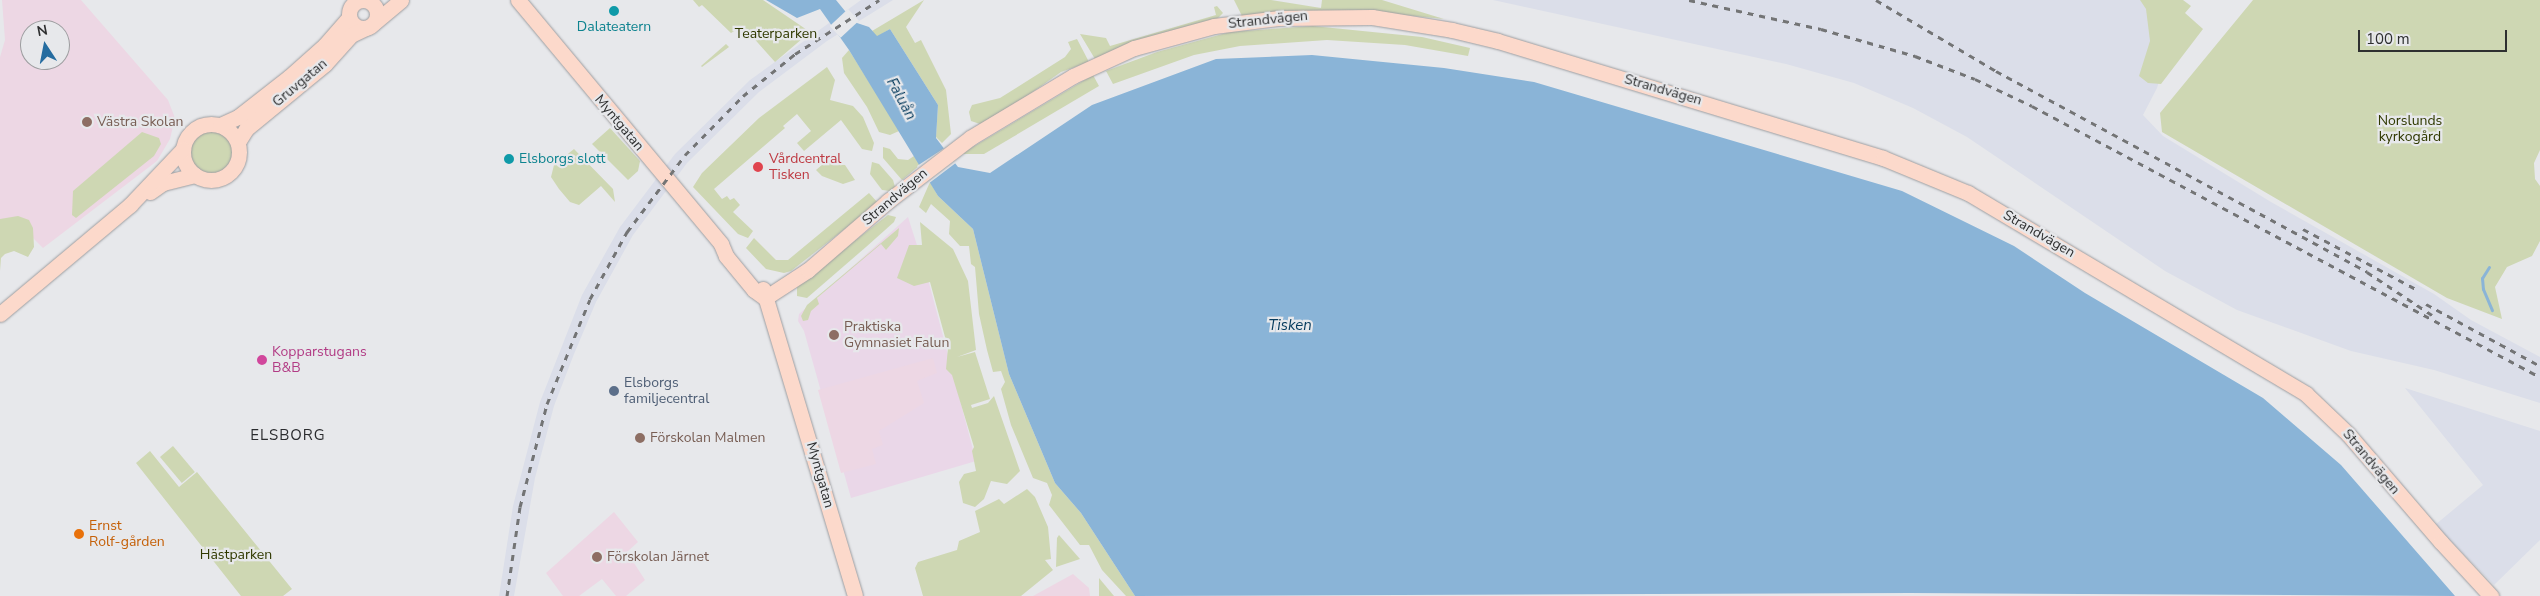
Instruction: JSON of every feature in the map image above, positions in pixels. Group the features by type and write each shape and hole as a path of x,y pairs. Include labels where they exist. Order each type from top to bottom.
{"street":[{"path":"360,0 371,1 377,12 371,25 357,28 350,7 360,0"},
{"name":"Gruvgatan","path":"238,142 246,128 325,64 351,35 371,25 401,0"},
{"name":"Myntgatan","path":"518,0 721,244 733,251 756,276 765,298 855,596"},
{"name":"Gruvgatan","path":"220,125 238,117 325,46 350,7"},
{"name":"Strandvägen","path":"765,298 808,270 921,174 953,151 1088,68 1134,48 1214,26 1278,18 1357,16 1452,30 1498,41 1883,158 1968,192 2306,394 2348,434 2434,536 2491,596"},
{"path":"0,314 130,205 163,183 195,175 215,180 230,173 239,160 238,142 231,131 220,125 206,124 195,128 187,137 183,149 130,205"},
{"path":"183,149 185,164 195,175"}],"shaded area":[{"name":"Västra Skolan","path":"2,0 81,0 168,100 175,118 170,139 157,161 43,248 31,236 0,225 0,57 5,40"},
{"path":"861,0 893,0 827,41 759,92 687,163 633,235 596,302 554,406 535,478 514,596 499,596 513,506 540,402 582,295 620,227 675,154 750,80"},
{"path":"1493,0 2149,0 2168,51 2157,88 2143,115 2163,136 2271,202 2434,294 2471,320 2540,357 2540,403 2434,370 2351,351 2237,310 2165,271 1967,137 1913,108 1854,83 1786,64"},
{"path":"908,217 929,283 976,461 851,498 804,331 798,321 799,314"},
{"path":"933,358 937,373 917,381 924,403 879,431 883,445 872,449 876,464 841,473 818,390"},
{"path":"2405,388 2540,431 2540,540 2494,585 2435,525 2483,485"},
{"name":"Förskolan Järnet","path":"614,512 638,542 627,552 645,580 626,596 616,596 602,579 579,596 563,596 546,573"},
{"path":"1073,574 1089,588 1090,596 1033,596"}],"green space":[{"name":"Teaterparken","path":"693,0 763,0 810,32 775,62 743,26 731,33 702,5 699,7"},
{"path":"924,0 906,27 915,43 921,40 946,90 951,134 942,143 936,137 938,105 890,29 877,37 872,31"},
{"path":"1234,0 1271,0 1321,8 1322,0 1382,0 1444,19 1393,14 1242,16"},
{"path":"2140,0 2183,0 2191,6 2185,13 2203,29 2161,84 2148,83 2139,76 2150,41 2146,9"},
{"name":"Norslunds kyrkogård","path":"2253,0 2540,0 2540,150 2534,163 2535,179 2540,186 2540,241 2532,256 2507,267 2495,287 2502,319 2447,298 2162,132 2160,113"},
{"path":"1217,6 1223,13 1216,20 1095,59 1080,34 1106,38 1110,46 1216,15 1214,7"},
{"path":"1313,26 1422,37 1470,48 1468,56 1405,45 1327,40 1240,46 1194,55 1113,84 1106,71 1157,52 1230,32"},
{"path":"1077,39 1089,62 1061,72 1020,101 980,124 971,121 969,112 972,105 1000,98 1065,57 1071,49 1068,42"},
{"path":"726,44 729,47 701,66"},
{"path":"849,50 899,131 890,135 879,132 867,107 844,73 842,58"},
{"path":"827,67 835,80 830,100 853,106 863,117 874,143 872,151 862,149 841,120 804,151 797,143 811,131 797,114 783,126 785,128 714,189 722,199 727,196 730,200 734,198 740,205 733,212 753,231 748,238 738,234 693,187 702,173 759,118"},
{"path":"1093,75 1099,86 984,154 961,154"},
{"path":"610,128 640,161 638,171 628,180 592,144"},
{"path":"214,130 226,136 231,144 231,160 226,168 218,173 206,174 194,168 189,160 188,148 194,136 202,131"},
{"path":"142,132 159,138 161,144 154,156 76,218 72,215 73,191"},
{"path":"883,147 890,149 898,159 908,160 914,156 920,165 902,180 883,158"},
{"path":"574,149 613,189 615,202 601,186 579,205 570,202 559,189 551,177 554,165"},
{"path":"830,158 835,164 845,165 855,180 843,184 822,176 816,170"},
{"path":"872,162 879,164 893,180 895,187 890,191 882,190 870,174"},
{"path":"930,182 938,196 973,229 1009,374 1055,483 1081,513 1135,596 1126,596 1102,570 1089,545 1080,545 1049,505 1052,495 1047,483 1033,478 1011,425 1001,389 1005,382 1001,371 993,372 979,314 975,267 971,264 969,246 960,246 949,234 950,221 931,204 926,213 919,207"},
{"path":"869,193 878,203 791,271 784,273 766,269 746,248 754,238 776,260 788,260"},
{"path":"888,215 896,217 894,222 866,247 807,298 797,296 797,287 805,279"},
{"path":"18,216 29,220 33,228 34,247 28,257 14,251 5,254 1,258 0,271 0,219"},
{"path":"920,222 953,249 968,281 976,350 957,357 975,352 990,399 971,405 972,408 988,403 994,396 1020,471 1007,484 991,481 984,499 975,507 963,503 959,482 964,474 976,471 972,451 974,447 952,375 946,369 948,348 930,282 914,286 897,278 909,245 922,245"},
{"path":"899,228 898,236 886,250 881,244 817,298 819,304 811,311 808,320 803,321 801,316 807,305"},
{"path":"173,446 195,472 182,483 160,457"},
{"name":"Hästparken","path":"150,451 179,487 197,472 292,589 283,596 241,596 136,463"},
{"path":"1027,489 1035,497 1048,527 1051,559 1045,560 1053,570 1021,596 923,596 915,568 918,562 957,550 959,541 980,532 975,511 999,499 1004,504"},
{"path":"1059,535 1080,559 1056,567 1057,538"},
{"path":"1099,578 1114,596 1099,596"}],"water":[{"name":"Tisken","path":"766,0 836,0 854,22 869,27 877,36 890,29 938,105 936,138 958,167 990,173 1092,105 1216,59 1312,55 1444,68 1534,82 1902,191 2014,246 2085,293 2263,398 2341,465 2455,596 1910,593 1135,596 1081,513 1055,483 1009,374 973,229 938,196 849,50 820,9 797,18"}],"pier":[{"path":"848,9 859,21 841,38 830,26"},
{"path":"946,147 957,162 928,184 917,166"}],"waterway":[{"path":"2489,267 2482,278 2483,289 2492,310"}],"railway":[{"path":"507,596 520,507 547,404 590,299 627,232 685,155 743,96 795,54 879,0"},
{"path":"1689,0 1821,29 1915,56 1975,79 2032,106 2540,377"},
{"path":"1876,0 1996,71 2367,272 2432,315"},
{"path":"2303,229 2416,289"},
{"path":"2426,304 2540,366"}],"place":[{"name":"Dalateatern","path":"614,11"},
{"name":"Västra Skolan","path":"87,122"},
{"name":"Elsborgs slott","path":"509,159"},
{"name":"Vårdcentral Tisken","path":"758,167"},
{"name":"Praktiska Gymnasiet Falun","path":"834,335"},
{"name":"Kopparstugans B&B","path":"262,360"},
{"name":"Elsborgs familjecentral","path":"614,391"},
{"name":"Förskolan Malmen","path":"640,438"},
{"name":"Ernst Rolf-gården","path":"79,534"},
{"name":"Förskolan Järnet","path":"597,557"}],"district":[{"name":"ELSBORG","path":"288,436"}],"water label":[{"name":"Faluån","path":"901,99"}]}
